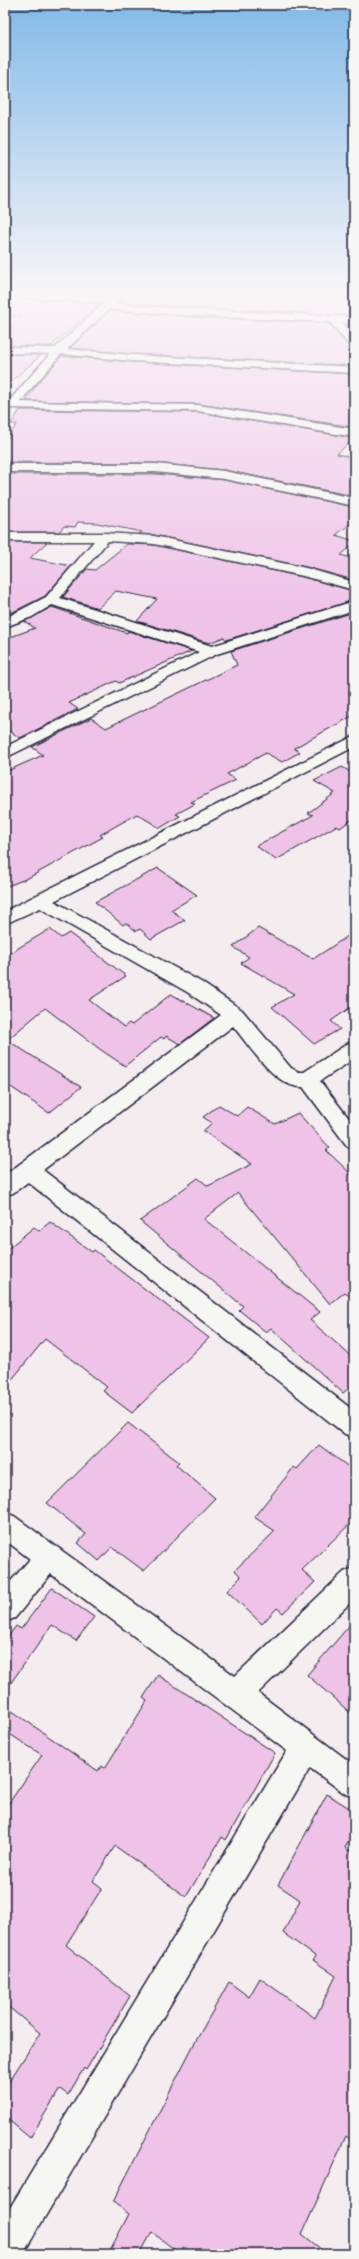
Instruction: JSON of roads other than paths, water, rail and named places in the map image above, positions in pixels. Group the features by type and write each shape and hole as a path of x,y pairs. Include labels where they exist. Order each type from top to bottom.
{"street":[{"path":"8,405 198,408 354,433"},
{"path":"5,468 155,468 224,475 354,502"},
{"path":"5,537 104,537 154,540 306,572 354,586"},
{"path":"5,623 51,600 104,537"},
{"path":"51,600 212,652"},
{"path":"5,753 212,652 354,605"},
{"path":"5,918 354,741"},
{"path":"41,901 194,987 235,1015 284,1073 296,1080 308,1079 354,1049"},
{"path":"5,1187 235,1015"},
{"path":"308,1079 354,1140"},
{"path":"28,1170 354,1426"},
{"path":"5,1525 308,1746 354,1783"},
{"path":"5,1609 48,1557"},
{"path":"236,1694 354,1581"},
{"path":"5,2250 308,1746"}]}
